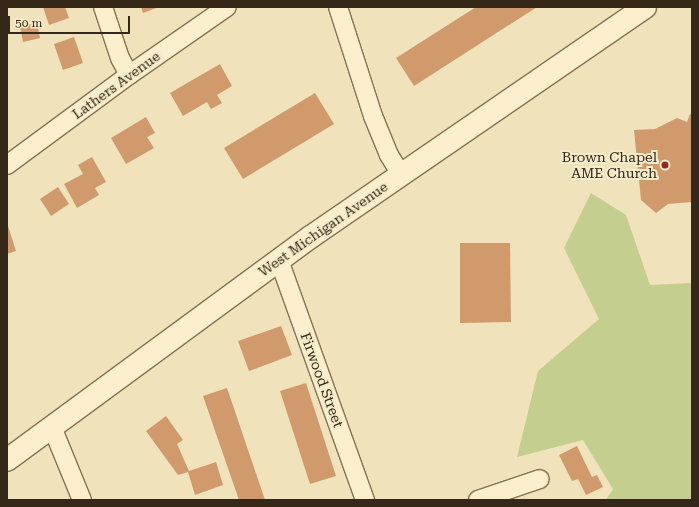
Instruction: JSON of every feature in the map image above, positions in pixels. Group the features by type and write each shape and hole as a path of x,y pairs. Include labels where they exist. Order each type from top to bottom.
{"main road":[{"name":"West Michigan Avenue","path":"7,460 279,260 401,174 645,7"}],"street":[{"path":"103,7 120,58 129,75"},
{"name":"Lathers Avenue","path":"7,165 129,75 227,7"},
{"path":"338,7 373,116 388,155 401,174"},
{"name":"Firwood Street","path":"279,260 365,500"},
{"path":"52,427 82,500"},
{"path":"478,500 540,479"}],"green space":[{"path":"591,193 626,215 650,285 691,283 692,281 692,500 606,500 613,489 583,440 517,457 538,371 599,319 564,248"}],"building":[{"path":"43,7 65,7 69,18 49,25"},
{"path":"141,7 159,7 143,13"},
{"path":"476,7 537,7 414,86 396,58"},
{"path":"37,23 40,38 23,42 20,27"},
{"path":"74,37 83,63 63,70 54,44"},
{"path":"220,64 232,86 217,95 222,103 211,109 207,102 183,116 170,93"},
{"path":"315,93 334,124 243,179 224,148"},
{"name":"Brown Chapel AME Church","path":"690,114 692,115 692,202 668,204 656,213 641,200 634,130 655,129 677,118 687,122"},
{"path":"146,117 155,133 147,137 154,148 126,164 111,138"},
{"path":"92,157 106,182 95,188 99,195 77,208 64,184 83,174 78,165"},
{"path":"58,187 69,204 51,216 40,199"},
{"path":"7,223 16,251 7,254"},
{"path":"460,243 510,243 511,322 460,323"},
{"path":"281,326 292,355 249,371 238,341"},
{"path":"306,383 336,476 310,484 280,391"},
{"path":"227,388 265,500 239,500 203,396"},
{"path":"166,416 183,440 177,444 189,471 216,462 223,485 195,495 188,472 178,475 146,431"},
{"path":"577,446 592,477 597,475 603,487 586,495 578,479 572,481 559,455"}],"place":[{"name":"Brown Chapel AME Church","path":"665,165"}]}
